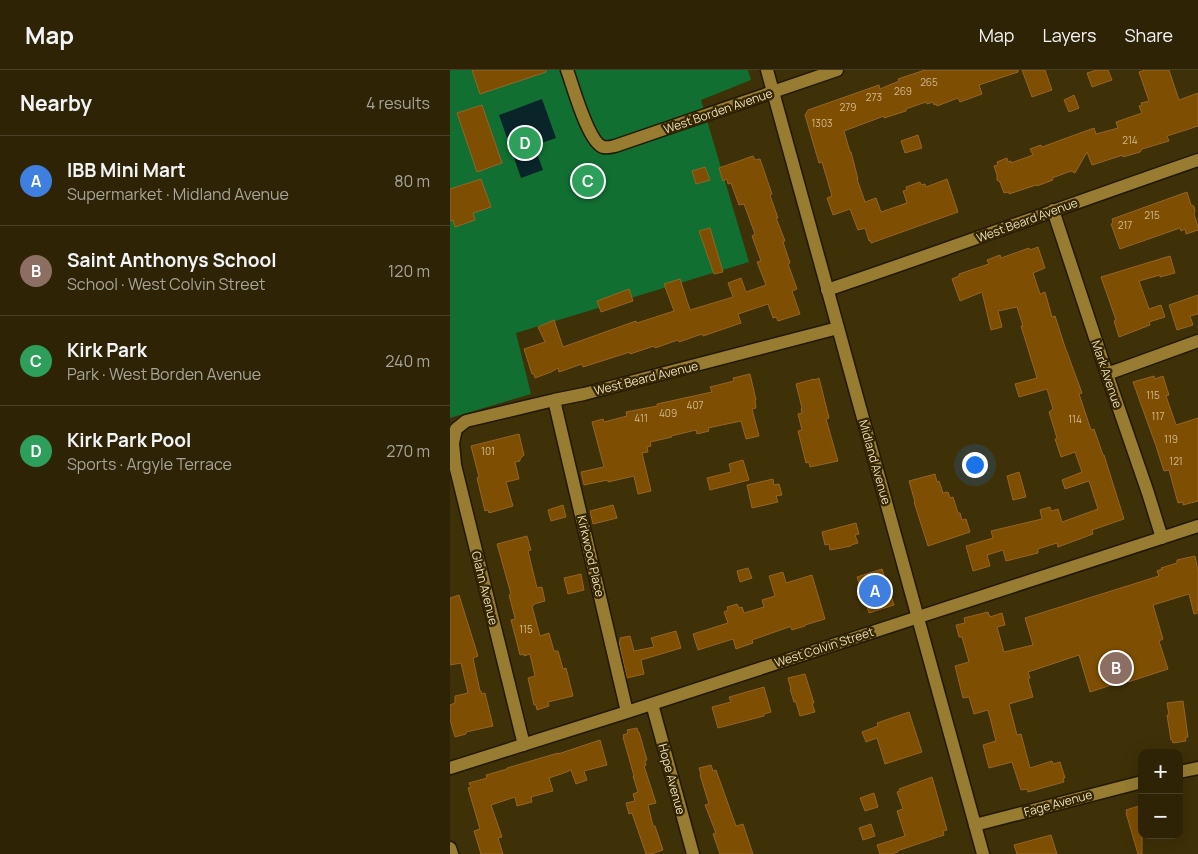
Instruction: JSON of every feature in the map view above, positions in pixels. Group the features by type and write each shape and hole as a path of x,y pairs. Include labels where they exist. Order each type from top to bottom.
{"street":[{"name":"West Borden Avenue","path":"567,70 586,126 599,144 604,147 615,146 837,70"},
{"name":"Midland Avenue","path":"767,70 983,854"},
{"name":"West Beard Avenue","path":"827,290 1198,160"},
{"name":"Mark Avenue","path":"1053,210 1162,538"},
{"name":"West Beard Avenue","path":"456,430 466,421 584,394 838,328"},
{"path":"1107,374 1198,341"},
{"name":"Kirkwood Place","path":"554,400 627,712"},
{"name":"Glahn Avenue","path":"456,430 453,443 454,465 524,745"},
{"name":"West Colvin Street","path":"450,768 1198,526"},
{"name":"Hope Avenue","path":"652,704 693,854"},
{"path":"1183,771 1198,768"},
{"name":"Fage Avenue","path":"975,825 1138,783"},
{"path":"450,848 452,854"}],"green space":[{"path":"450,70 748,70 751,80 701,100 749,262 516,333 531,394 450,418"}],"water":[{"path":"542,99 556,138 527,148 529,154 536,151 543,170 521,178 499,115"}],"building":[{"path":"472,70 546,70 546,72 480,94"},
{"path":"925,70 1018,70 1018,72 979,85 982,94 960,102 958,98 937,106 933,102 927,104 926,102 906,109 906,111 884,118 884,116 844,131 865,202 876,198 881,212 907,203 903,191 907,190 906,187 920,182 921,185 925,184 926,187 947,179 958,212 871,243 865,228 858,230 850,209 833,215 827,198 832,196 822,162 819,163 805,115 808,110 879,85 880,89 899,81 898,79"},
{"path":"1022,70 1045,70 1052,90 1032,97"},
{"path":"1097,70 1108,70 1112,80 1092,87 1087,73"},
{"path":"1145,70 1169,70 1179,100 1198,93 1198,126 1167,136 1169,141 1142,149 1140,152 1123,157 1123,155 1092,165 1087,152 1075,173 1071,171 1037,186 1009,194 1009,192 1004,193 1000,182 997,180 994,166 998,165 997,162 1007,158 1008,162 1011,161 1011,163 1033,155 1030,149 1041,145 1042,147 1094,128 1096,134 1118,128 1116,122 1142,113 1139,106 1142,105 1141,103 1149,101 1139,72"},
{"path":"1074,95 1079,108 1069,112 1064,100"},
{"path":"482,105 502,163 477,172 457,113"},
{"path":"918,135 922,148 905,153 901,141"},
{"path":"753,156 755,160 760,159 772,194 770,195 778,218 776,218 785,241 783,242 790,263 788,264 797,289 792,291 800,314 778,321 776,317 773,318 768,304 738,314 741,323 703,336 702,334 655,348 654,346 630,354 630,352 583,367 582,364 559,372 558,368 535,378 524,349 545,342 538,327 554,320 563,347 636,321 637,323 674,311 664,284 680,279 690,310 733,297 728,283 741,278 746,292 766,285 757,262 761,261 752,236 755,234 744,204 739,205 731,183 728,184 727,179 723,181 719,168"},
{"path":"705,167 710,180 696,184 692,171"},
{"path":"481,179 491,207 473,213 475,220 455,227 453,220 450,221 450,189"},
{"path":"1187,192 1191,205 1194,206 1198,230 1186,234 1185,229 1181,231 1180,228 1120,249 1111,224 1113,223 1112,219"},
{"path":"710,228 723,272 714,274 699,231"},
{"path":"1038,247 1045,268 1033,273 1040,294 1045,292 1052,317 1055,316 1082,393 1079,394 1091,430 1094,429 1104,455 1124,519 1092,530 1093,534 1058,547 1057,543 1038,549 1038,553 1006,561 1003,550 987,555 990,566 973,571 966,546 993,538 991,531 1042,519 1040,510 1050,507 1051,511 1058,509 1062,522 1098,509 1089,481 1065,489 1062,480 1082,472 1075,452 1061,457 1049,412 1053,409 1047,389 1019,397 1015,384 1037,378 1017,307 998,311 1002,327 991,330 982,292 960,301 952,279 959,276 959,274 989,264 987,260 1000,255 1001,258 1029,248 1030,250"},
{"path":"1170,256 1175,273 1139,281 1149,309 1161,305 1165,317 1149,322 1150,325 1119,337 1114,321 1116,320 1101,277"},
{"path":"629,289 633,301 601,312 597,301"},
{"path":"1198,295 1198,314 1190,316 1193,325 1177,330 1169,305"},
{"path":"750,374 756,400 756,408 752,409 759,436 746,439 741,421 708,428 709,431 697,434 696,430 650,442 651,446 647,447 648,452 642,453 651,491 638,494 634,476 584,485 581,472 604,467 592,422 603,419 604,422 627,416 626,412 712,392 710,387 734,381 733,378"},
{"path":"1154,376 1155,379 1163,376 1169,395 1166,396 1176,425 1198,418 1198,501 1183,505 1183,502 1178,503 1169,470 1164,471 1133,382"},
{"path":"819,378 829,418 826,419 838,461 810,467 809,462 806,463 798,431 802,430 798,414 802,413 802,408 796,384"},
{"path":"519,434 524,455 520,461 515,462 519,479 506,482 513,506 489,513 488,510 485,511 471,446"},
{"path":"743,460 749,480 710,490 707,478 731,472 729,464"},
{"path":"1019,472 1026,497 1013,500 1007,476"},
{"path":"935,474 943,493 948,492 950,498 953,497 958,513 960,513 962,520 966,519 970,532 928,546 909,481"},
{"path":"773,479 774,485 779,484 782,495 776,496 778,502 752,508 747,485"},
{"path":"563,505 566,517 551,521 548,510"},
{"path":"613,505 617,518 593,524 590,511"},
{"path":"856,523 859,534 855,535 858,543 830,550 829,544 825,545 822,532"},
{"path":"527,536 531,550 528,551 537,588 542,587 545,601 532,606 540,636 549,633 554,651 558,651 563,669 566,668 573,696 548,702 549,706 537,710 536,705 534,705 528,678 535,676 530,654 520,655 511,620 515,618 509,595 511,594 497,544"},
{"path":"1195,556 1198,570 1198,613 1194,614 1189,594 1153,605 1163,639 1159,641 1168,669 1090,692 1079,655 1028,672 1033,697 1009,704 1017,735 1021,734 1030,768 1052,761 1053,764 1060,762 1065,778 1063,778 1064,782 1028,792 1027,789 1021,790 1012,762 989,768 983,745 996,741 988,710 974,714 969,697 963,698 955,666 969,662 962,637 959,637 956,625 965,623 964,618 988,612 990,617 1002,613 1005,625 997,627 1004,652 1033,645 1025,618 1159,576 1157,571 1161,568 1177,563 1177,560"},
{"path":"748,568 752,578 740,582 737,571"},
{"path":"882,569 894,605 869,613 857,577"},
{"path":"783,572 786,583 812,575 825,619 792,630 789,627 752,640 753,643 736,649 733,639 698,650 693,634 728,623 724,612 728,610 727,607 737,604 739,608 742,607 744,613 764,607 762,600 775,596 769,576"},
{"path":"581,574 584,590 568,594 564,578"},
{"path":"459,595 478,656 473,658 480,691 482,694 485,693 493,726 466,732 466,734 455,737 450,720 450,705 455,703 455,696 468,693 461,663 450,665 450,598"},
{"path":"676,631 681,648 641,660 644,674 627,678 619,642 620,638 630,636 634,651 654,647 651,638"},
{"path":"805,674 815,712 800,716 796,702 794,702 788,678"},
{"path":"764,687 771,712 764,714 764,716 718,728 712,707 731,702 729,697"},
{"path":"1183,701 1188,737 1185,738 1186,741 1173,743 1167,715 1169,715 1167,703"},
{"path":"909,712 922,752 885,764 877,738 866,742 862,732 878,726 877,723"},
{"path":"637,728 647,760 644,766 656,803 648,805 653,826 655,826 663,850 651,854 646,854 632,813 629,814 626,803 635,801 633,794 638,792 623,735 628,733 627,730"},
{"path":"600,740 607,765 584,771 587,780 576,784 571,770 549,778 553,791 531,797 532,802 517,806 515,797 491,805 502,837 498,838 503,854 481,854 474,831 480,829 468,788 471,787 469,783 487,778 486,775 507,768"},
{"path":"711,765 713,771 716,770 736,826 743,824 753,854 720,854 713,834 716,833 705,805 709,804 699,768"},
{"path":"932,777 947,830 943,831 944,835 898,852 880,854 877,845 905,836 897,811 903,809 897,792 900,791 899,789"},
{"path":"874,793 878,807 865,811 860,798"},
{"path":"1138,806 1138,839 1142,839 1142,854 1138,854 1126,810"},
{"path":"871,824 875,836 863,840 859,828"},
{"path":"1051,835 1057,854 1017,854 1014,845"}],"place":[{"name":"Kirk Park Pool","path":"525,143"},
{"name":"Kirk Park","path":"588,181"},
{"name":"IBB Mini Mart","path":"875,591"},
{"name":"Saint Anthonys School","path":"1116,668"}]}
